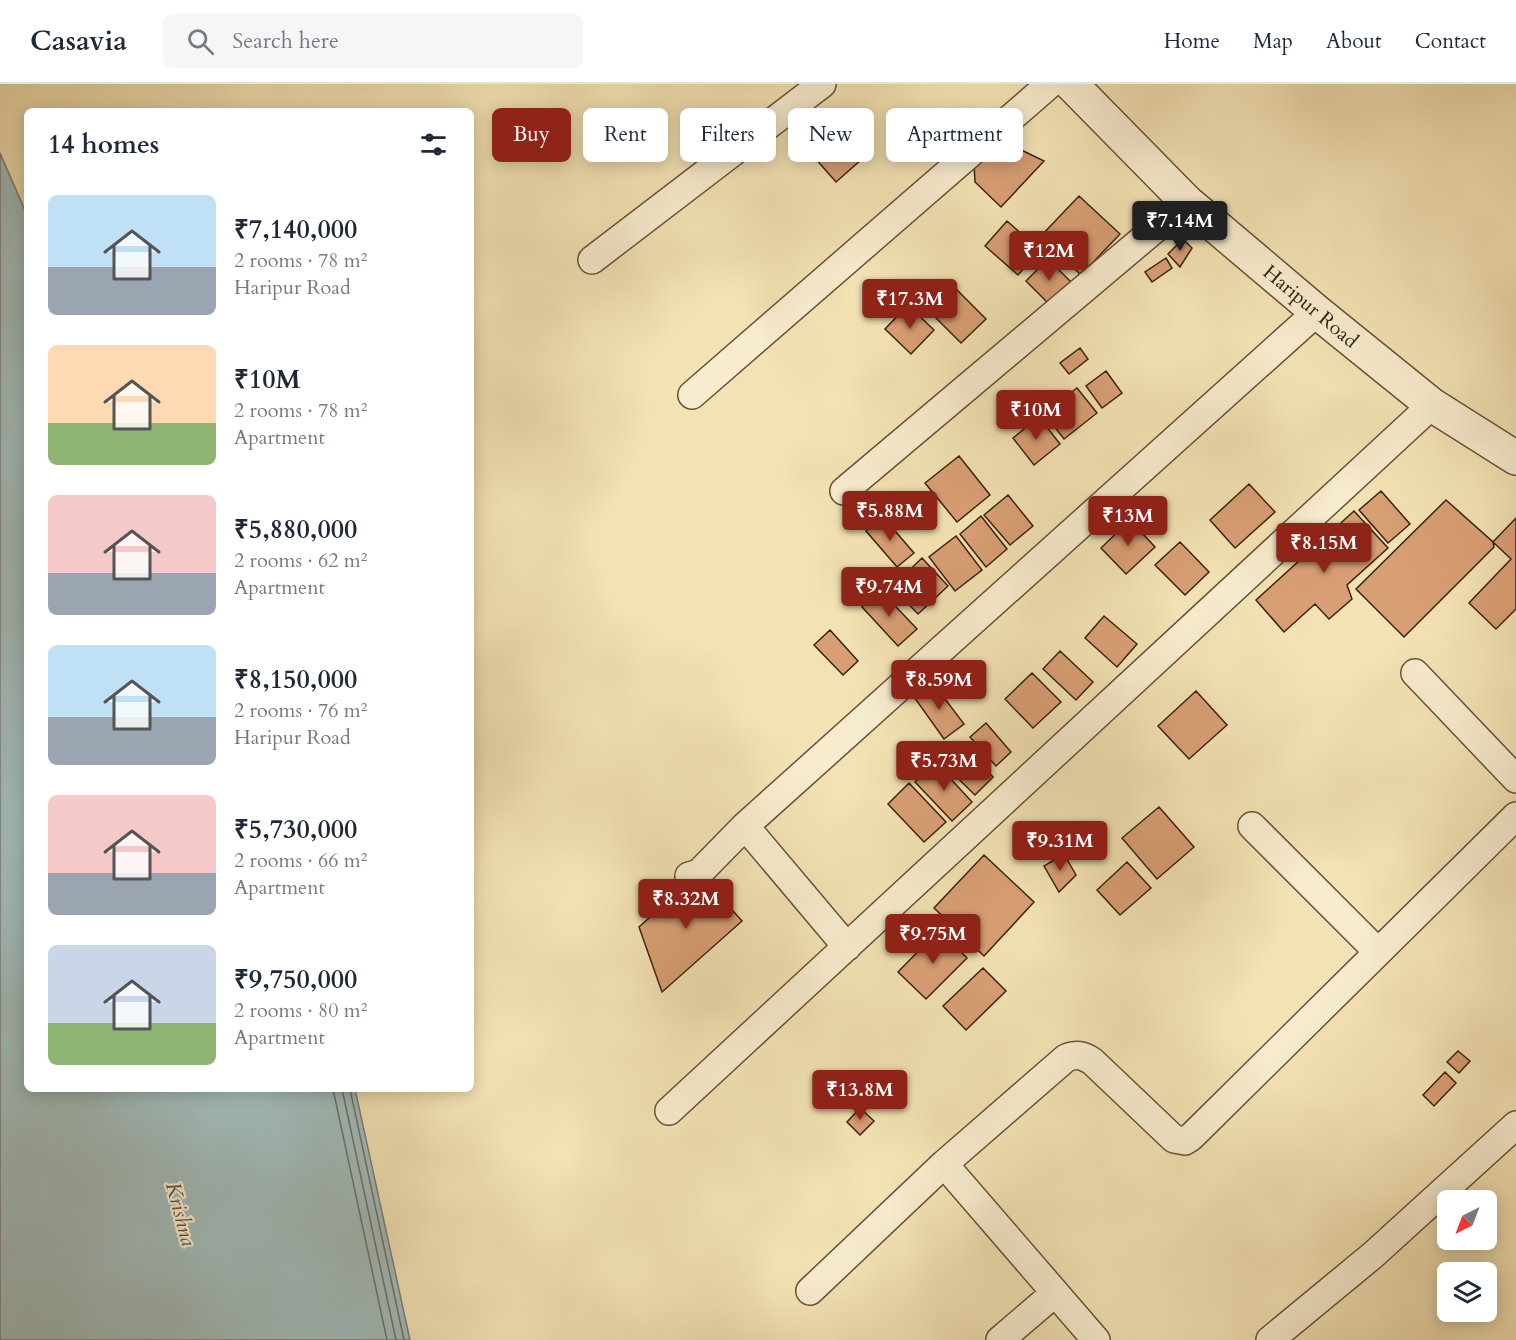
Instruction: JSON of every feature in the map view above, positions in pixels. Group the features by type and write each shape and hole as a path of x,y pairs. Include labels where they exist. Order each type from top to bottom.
{"street":[{"path":"592,260 822,84"},
{"path":"692,395 1050,84"},
{"name":"Haripur Road","path":"1071,84 1186,202 1432,405 1516,458"},
{"path":"844,491 1186,202"},
{"path":"689,876 699,873 745,826 1317,312"},
{"path":"669,1111 1432,405"},
{"path":"1415,673 1516,778"},
{"path":"810,1291 944,1164 1066,1058 1082,1055 1092,1061 1174,1139 1185,1141 1516,816"},
{"path":"745,826 847,947"},
{"path":"1252,826 1377,951"},
{"path":"1270,1340 1373,1255 1516,1125"},
{"path":"944,1164 1096,1340"},
{"path":"1000,1340 1055,1293"}],"water":[{"name":"Krishna","path":"0,153 24,208 24,1092 356,1092 410,1340 0,1340"}],"building":[{"path":"1023,151 1044,161 1001,207 975,182 974,163 1023,162"},
{"path":"818,162 859,162 836,182"},
{"path":"1079,196 1120,234 1079,277 1079,273 1040,237"},
{"path":"1007,221 1040,250 1018,275 985,246"},
{"path":"1183,239 1192,248 1180,267 1168,254"},
{"path":"1166,258 1172,268 1152,282 1145,272"},
{"path":"1048,259 1072,283 1050,305 1026,281"},
{"path":"951,284 986,319 961,343 926,308"},
{"path":"908,305 934,330 911,354 885,329"},
{"path":"1080,348 1088,359 1069,374 1060,363"},
{"path":"1106,371 1122,393 1102,408 1086,386"},
{"path":"1077,388 1097,413 1064,439 1044,413"},
{"path":"1039,417 1060,444 1034,465 1013,438"},
{"path":"959,456 990,495 957,522 925,483"},
{"path":"1249,484 1275,512 1235,548 1210,520"},
{"path":"1381,491 1410,524 1388,543 1359,510"},
{"path":"1008,495 1033,526 1010,545 984,515"},
{"path":"1446,500 1493,542 1494,547 1404,637 1356,589"},
{"path":"1354,511 1388,548 1347,585 1352,599 1329,619 1315,604 1284,632 1256,600"},
{"path":"981,516 1007,549 986,567 960,534"},
{"path":"883,517 914,553 897,567 866,531"},
{"path":"1516,518 1516,609 1496,629 1469,603 1511,559 1493,542"},
{"path":"1130,520 1155,547 1126,574 1101,548"},
{"path":"956,536 982,570 955,591 929,557"},
{"path":"1180,542 1209,572 1185,595 1155,565"},
{"path":"922,558 948,586 918,614 892,587"},
{"path":"880,590 917,629 898,646 862,607"},
{"path":"1104,616 1137,644 1117,667 1085,638"},
{"path":"830,630 858,661 843,675 814,645"},
{"path":"1060,651 1093,682 1076,700 1043,669"},
{"path":"1032,673 1061,702 1033,728 1005,699"},
{"path":"933,683 964,724 944,739 914,697"},
{"path":"1196,691 1227,725 1189,759 1158,726"},
{"path":"986,723 1011,752 996,766 970,737"},
{"path":"962,745 993,777 975,795 943,764"},
{"path":"936,763 972,802 952,821 915,782"},
{"path":"909,783 946,822 924,842 888,804"},
{"path":"1159,807 1194,847 1157,879 1122,838"},
{"path":"1064,854 1076,875 1059,892 1044,866"},
{"path":"984,855 1034,902 984,956 934,908"},
{"path":"1127,862 1151,888 1120,915 1097,890"},
{"path":"699,873 742,921 662,992 639,927"},
{"path":"939,930 967,958 926,999 898,972"},
{"path":"983,968 1006,991 966,1030 943,1006"},
{"path":"1458,1051 1470,1061 1459,1073 1447,1062"},
{"path":"1445,1072 1456,1083 1434,1106 1423,1095"},
{"path":"860,1108 874,1121 860,1135 847,1122"}]}
